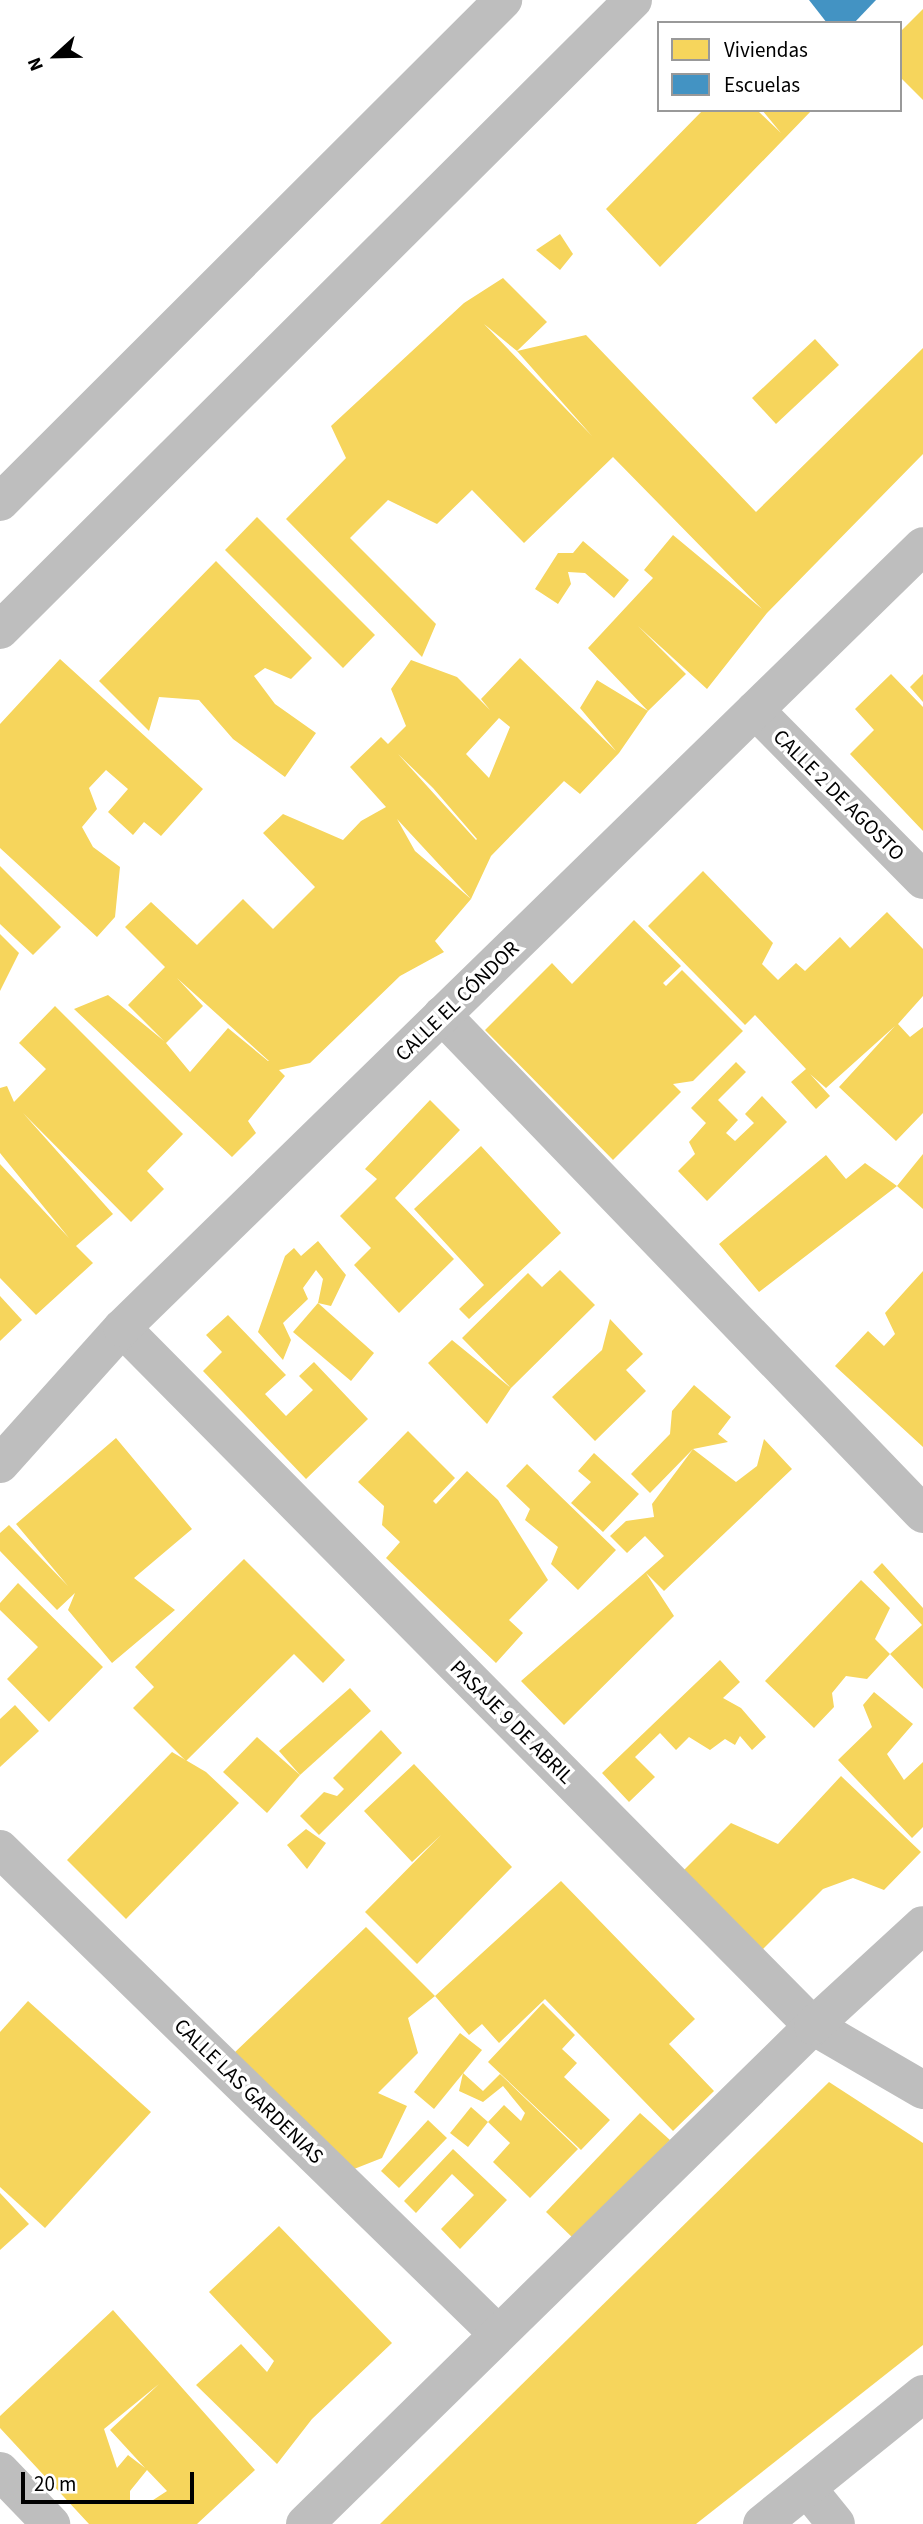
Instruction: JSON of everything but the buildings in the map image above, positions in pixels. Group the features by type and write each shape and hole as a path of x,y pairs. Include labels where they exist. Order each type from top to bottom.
{"street":[{"path":"0,502 503,0"},
{"path":"0,629 633,0"},
{"name":"CALLE EL CÓNDOR","path":"0,1464 122,1328 923,546"},
{"name":"CALLE 2 DE AGOSTO","path":"755,710 923,880"},
{"path":"442,1015 923,1514"},
{"name":"PASAJE 9 DE ABRIL","path":"122,1328 813,2026 923,2090"},
{"name":"CALLE LAS GARDENIAS","path":"0,1849 497,2333"},
{"path":"305,2524 813,2026 923,1925"},
{"path":"762,2524 923,2394"},
{"path":"0,2471 51,2524"},
{"path":"807,2488 836,2524"}]}
